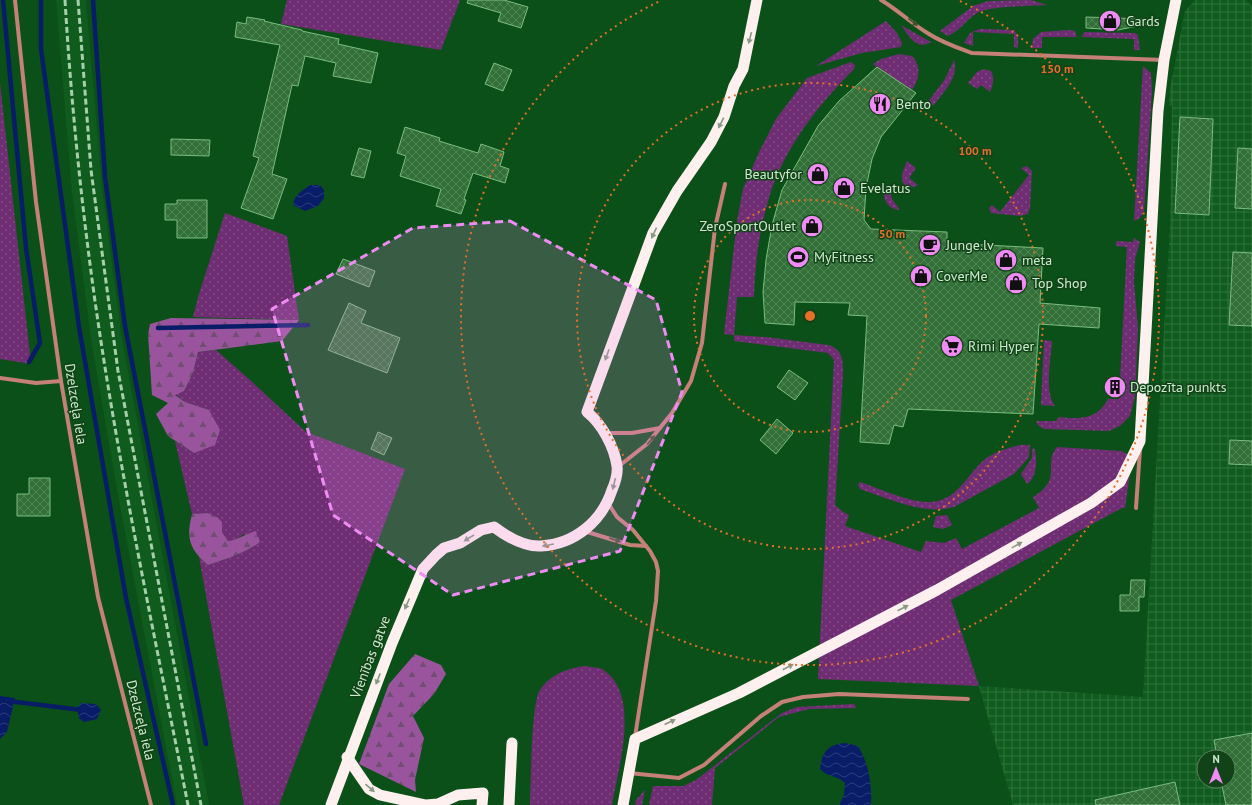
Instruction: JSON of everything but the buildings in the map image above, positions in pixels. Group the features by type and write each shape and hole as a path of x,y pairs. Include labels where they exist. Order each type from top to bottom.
{"highway":[{"path":"584,531 598,518 608,503 617,466 606,433 587,412 653,234 677,191 711,142 724,117 734,86 743,69 757,0"},
{"path":"623,805 635,739 746,689 937,590 1092,503 1120,482 1140,441 1158,111 1164,60 1176,0"},
{"name":"Vienības gatve","path":"331,805 347,757 423,569 444,548 460,543 482,530 494,527 507,536 540,546 561,542 584,531"},
{"path":"509,805 512,743"},
{"path":"347,757 369,789 380,796 426,804 438,804 458,795 483,793 482,805"}],"street":[{"name":"Dzelzceļa iela","path":"15,0 36,202 61,381 98,597 151,805"},
{"path":"881,0 898,10 929,34 954,46 972,52 1164,60"},
{"path":"617,466 647,444 660,428 691,382 702,343 715,228 725,184"},
{"path":"0,378 36,383 61,381"},
{"path":"606,433 632,432 660,428"},
{"path":"1136,508 1140,441"},
{"path":"608,503 617,517 633,530 646,546 656,562 658,572 656,600 635,739"},
{"path":"584,531 630,545 646,546"},
{"path":"629,773 679,778 704,765 761,716 782,702 803,697 839,694 968,699"}],"highlighted area":[{"path":"510,221 656,300 682,392 620,551 453,595 333,515 272,309 413,228"}],"shaded area":[{"path":"56,0 86,0 102,188 122,339 209,805 177,805 118,495 92,345 72,193"},
{"path":"287,0 460,0 441,50 281,24"},
{"path":"1031,0 1047,5 991,9 977,13 948,36 940,31 973,6 988,1"},
{"path":"1195,0 1246,0 1252,6 1252,805 1013,805 979,686 1143,697 1170,226 1172,106 1169,106 1170,89 1185,11"},
{"path":"886,21 897,33 902,43 901,47 862,53 816,66"},
{"path":"901,25 931,42 921,45 913,41"},
{"path":"980,29 1014,30 1018,36 1018,48 1014,47 1014,34 973,32 973,46 964,43 970,33"},
{"path":"1075,31 1077,37 1042,37 1042,48 1032,48 1033,39 1041,32"},
{"path":"1084,32 1135,33 1138,35 1140,50 1134,50 1134,39 1082,37"},
{"path":"899,54 912,56 917,64 918,77 912,90 873,64 881,59"},
{"path":"954,60 954,73 950,84 934,105 925,106 945,79"},
{"path":"851,62 855,65 854,69 815,112 783,162 775,180 760,235 755,272 754,297 737,297 734,335 724,334 737,221 743,189 760,150 776,119 807,78"},
{"path":"1143,66 1151,73 1152,92 1144,211 1140,218 1134,221"},
{"path":"984,69 991,71 993,76 993,84 990,92 981,85 977,89 968,83 977,72"},
{"path":"0,83 31,364 0,359"},
{"path":"907,161 916,168 909,178 918,185 913,187 906,186 902,181 902,174"},
{"path":"1027,166 1032,171 1030,208 1028,214 1020,216 991,213 989,208 992,205 1000,212 1029,175 1021,168"},
{"path":"888,185 892,199 900,210 892,208 886,202 884,196"},
{"path":"225,213 287,236 299,320 193,317"},
{"path":"1134,238 1140,242 1135,259 1134,282 1138,328 1135,396 1130,416 1120,426 1109,431 1044,429 1038,425 1036,421 1056,421 1059,417 1087,417 1099,411 1108,399 1119,399 1127,247 1116,246 1116,241 1133,242"},
{"path":"734,335 766,337 828,345 837,349 843,364 843,374 835,505 849,515 845,526 921,552 926,541 944,543 956,538 962,549 1039,508 1033,497 1048,484 1051,472 1051,460 1057,447 1122,451 1128,455 1131,467 1125,508 1122,508 951,600 979,686 818,679 834,360 828,353 734,341"},
{"path":"1044,340 1052,341 1049,384 1052,400 1055,406 1041,405"},
{"path":"216,350 306,432 405,469 279,805 244,805 199,557 208,565 241,553 260,542 244,534 233,541 228,541 222,532 222,522 207,513 192,514 175,441 194,453 209,410 185,402 175,394 184,391 193,373 198,352"},
{"path":"1030,445 1029,457 1014,474 954,507 943,509 919,508 860,489 858,485 860,482 893,494 919,501 937,501 953,494 988,457 1010,447"},
{"path":"1034,448 1036,468 1033,477 1027,484 1021,474 1032,458 1032,449"},
{"path":"947,515 952,525 943,529 933,527 936,516"},
{"path":"584,666 602,669 614,681 621,696 624,713 624,732 622,752 612,805 530,805 533,727 537,698 540,690 544,684 559,673"},
{"path":"854,704 856,708 809,709 779,717 715,768 712,805 649,805 653,786 683,786 696,780 782,713 797,707"},
{"path":"645,790 642,805 635,805 636,800"}],"green space":[{"path":"171,318 299,320 282,341 198,352 193,373 184,391 175,395 185,402 209,410 220,430 215,445 194,453 168,436 156,414 168,403 152,395 148,334 150,324"},
{"path":"207,513 217,517 222,522 222,532 228,541 256,531 260,542 241,553 208,565 193,548 189,536 192,514"},
{"path":"415,654 441,665 446,674 434,694 413,716 424,738 415,780 416,792 359,764 389,684"}],"water":[{"path":"310,185 320,185 324,190 324,198 318,206 305,211 293,205 295,198 301,191"},
{"path":"0,696 15,698 7,732 0,739"},
{"path":"81,703 96,704 101,710 97,719 84,722 79,718 77,709"},
{"path":"846,743 858,746 865,760 871,789 871,805 839,805 844,795 845,783 820,769 823,757 827,750 835,745"}],"waterway":[{"path":"3,0 26,248 40,343 29,362"},
{"path":"41,0 41,49 79,327 126,598 173,805"},
{"path":"93,0 105,177 125,326 206,744"},
{"path":"158,328 308,325"},
{"path":"0,700 82,710"}],"railway":[{"path":"65,0 73,113 95,301 126,491 188,805"},
{"path":"78,0 91,170 118,371 201,805"}],"place":[{"name":"Gards","path":"1110,21"},
{"name":"Bento","path":"880,104"},
{"name":"Beautyfor","path":"818,174"},
{"name":"Evelatus","path":"844,188"},
{"name":"ZeroSportOutlet","path":"812,226"},
{"name":"Junge.lv","path":"930,245"},
{"name":"MyFitness","path":"798,257"},
{"name":"meta","path":"1006,260"},
{"name":"CoverMe","path":"921,276"},
{"name":"Top Shop","path":"1016,283"},
{"name":"Rimi Hyper","path":"952,346"},
{"name":"Depozīta punkts","path":"1115,387"}]}
